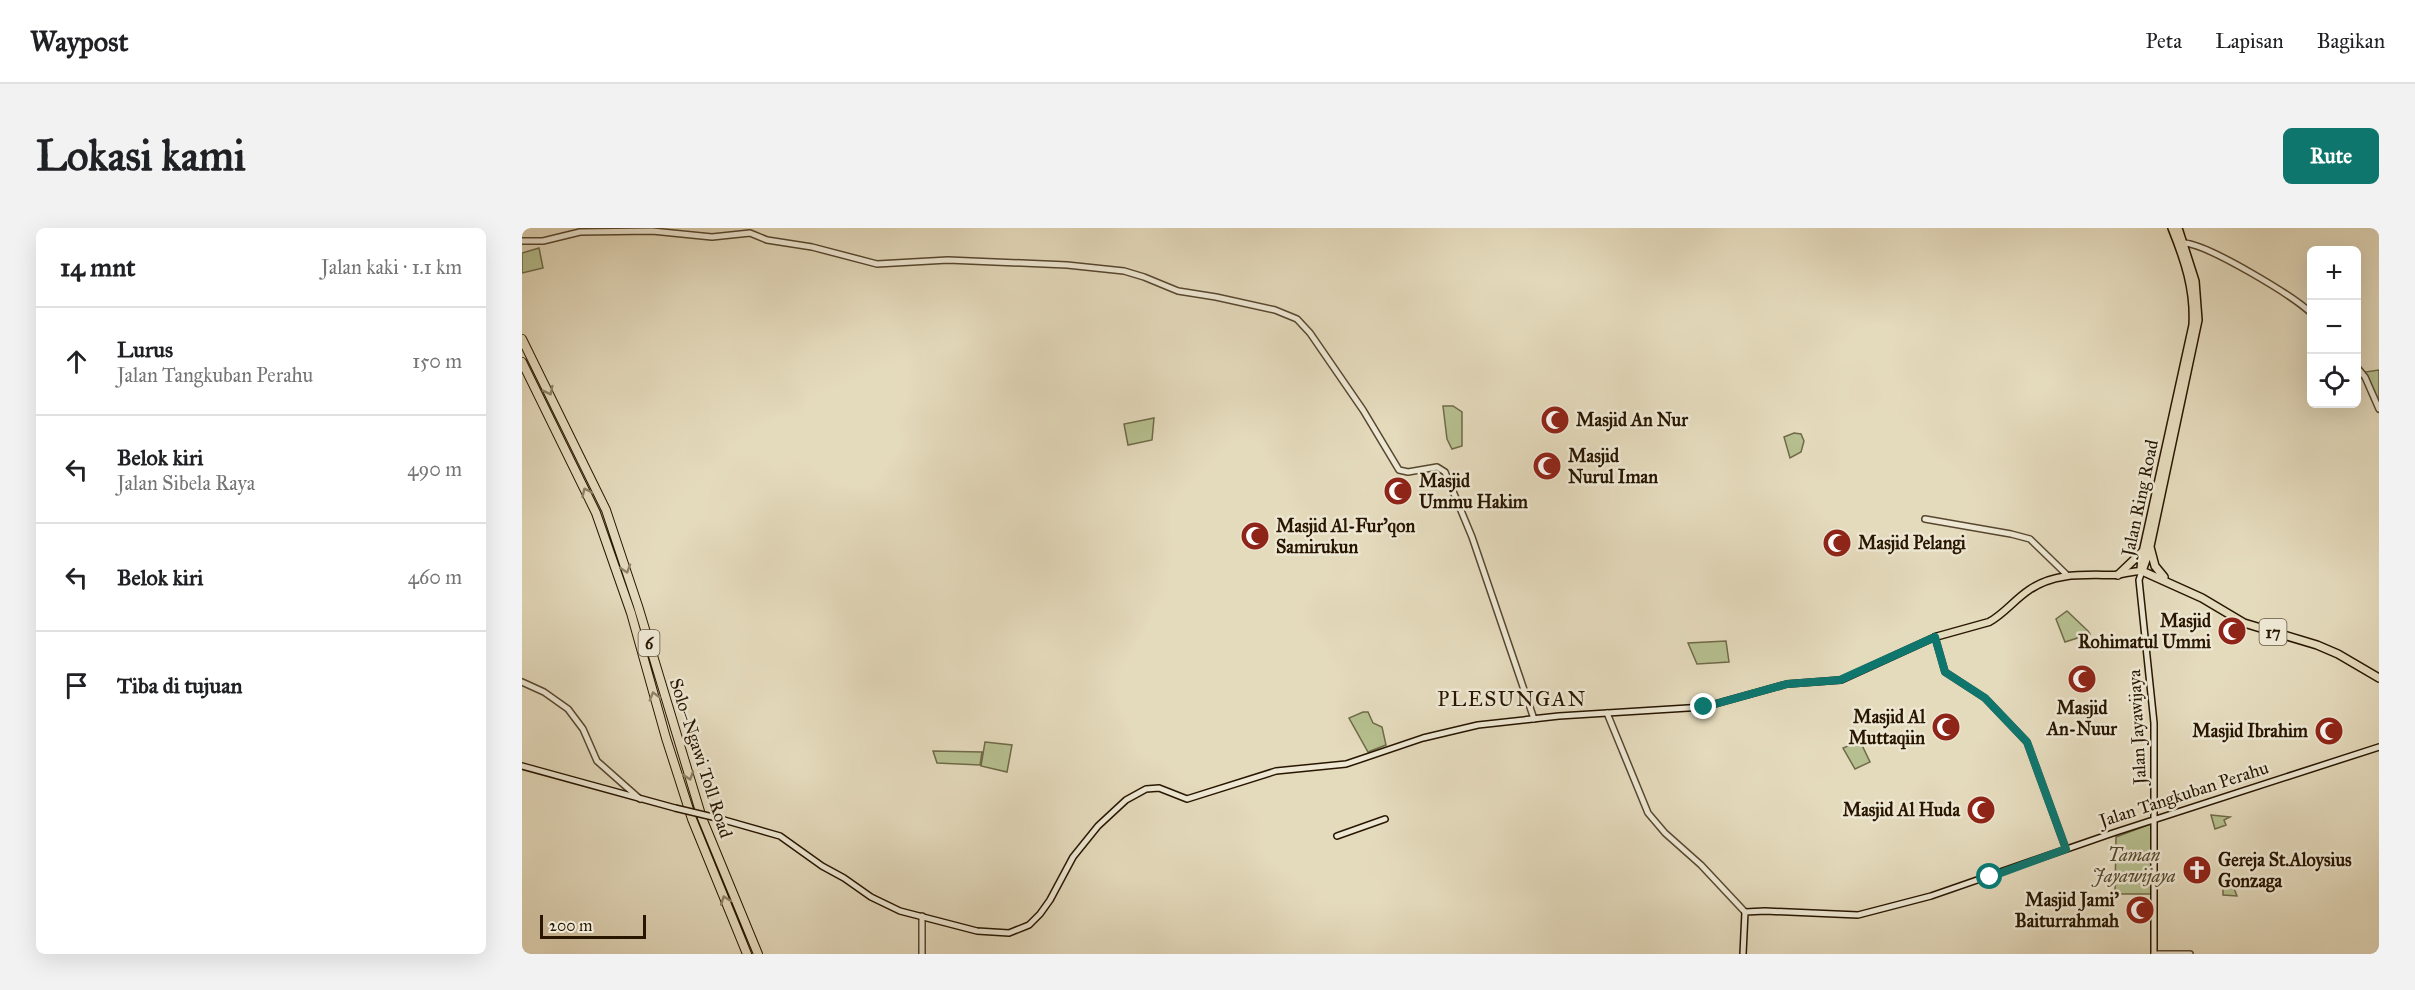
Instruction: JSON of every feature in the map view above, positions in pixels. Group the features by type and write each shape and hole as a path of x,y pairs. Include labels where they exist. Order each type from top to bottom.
{"highway":[{"name":"Jalan Ring Road","path":"2142,571 2190,342 2193,302 2187,270 2172,228"},
{"name":"Jalan Ring Road","path":"2178,228 2195,280 2198,320 2180,394"},
{"name":"Solo–Ngawi Toll Road","path":"522,339 606,510 638,606 702,818 758,954"},
{"name":"Solo–Ngawi Toll Road","path":"522,362 596,513 631,613 663,728 692,819 747,954"},
{"path":"2118,575 2147,548"},
{"name":"17","path":"2147,548 2155,566 2168,581"},
{"name":"17","path":"2142,571 2168,581 2244,623 2317,645 2338,654 2379,678"}],"main road":[{"path":"522,241 543,241 580,232 652,231 716,237 750,233 766,240 813,247 876,264 948,260 1067,265 1124,271 1178,291 1285,313 1300,322 1310,333 1363,410 1399,470 1408,472 1437,467 1442,468 1445,472 1473,537 1533,719"},
{"path":"2184,243 2205,249 2270,284 2307,309"},
{"path":"2361,372 2379,409"},
{"path":"1925,519 2030,539 2067,575"},
{"path":"522,766 780,836 871,897 900,911 994,934 1009,933 1029,925 1040,914 1084,842 1126,800 1146,789 1154,787 1183,799 1204,795 1276,771 1302,770 1354,762 1423,738 1463,729 1533,719 1704,707 1787,684 1846,678 1935,637 1989,622 2035,586 2067,575 2118,575 2142,571"},
{"name":"Jalan Jayawijaya","path":"2142,571 2139,580 2154,723 2154,954"},
{"path":"1935,637 1945,672 1985,698 2027,742 2066,849"},
{"path":"522,682 551,696 568,710 584,729 597,761 640,799"},
{"path":"1606,713 1648,813 1665,833 1701,865 1744,912 1743,954"},
{"name":"Jalan Tangkuban Perahu","path":"1744,912 1857,915 1931,896 2155,819 2379,747"},
{"path":"1337,836 1385,819"},
{"path":"922,916 922,954"},
{"path":"2154,954 2190,954"}],"green space":[{"path":"539,248 543,268 522,273 522,253"},
{"path":"2379,370 2379,402 2365,372"},
{"path":"1443,406 1453,406 1462,412 1462,446 1452,449 1447,439"},
{"path":"1154,418 1152,440 1128,445 1124,424"},
{"path":"1794,433 1801,434 1804,441 1801,452 1790,458 1784,437"},
{"path":"2067,611 2090,634 2065,642 2056,619"},
{"path":"1726,641 1729,662 1697,664 1688,643"},
{"path":"1368,712 1373,723 1382,727 1386,745 1368,752 1349,718"},
{"path":"1860,741 1870,762 1855,769 1843,748"},
{"path":"985,742 1012,745 1007,772 981,766"},
{"path":"933,751 982,752 980,765 937,763"},
{"path":"2211,815 2230,817 2224,820 2226,825 2215,829"},
{"name":"Taman Jayawijaya","path":"2153,823 2153,894 2115,894 2116,837"},
{"path":"2230,878 2237,896 2223,895 2223,879"}],"place":[{"name":"Masjid An Nur","path":"1555,420"},
{"name":"Masjid Nurul Iman","path":"1547,466"},
{"name":"Masjid Ummu Hakim","path":"1398,491"},
{"name":"Masjid Al-Fur'qon Samirukun","path":"1255,536"},
{"name":"Masjid Pelangi","path":"1837,543"},
{"name":"Masjid Rohimatul Ummi","path":"2232,631"},
{"name":"Masjid An-Nuur","path":"2082,679"},
{"name":"Masjid Al Muttaqiin","path":"1946,727"},
{"name":"Masjid Ibrahim","path":"2329,731"},
{"name":"Masjid Al Huda","path":"1981,810"},
{"name":"Gereja St.Aloysius Gonzaga","path":"2197,870"},
{"name":"Masjid Jami' Baiturrahmah","path":"2140,910"}],"district":[{"name":"PLESUNGAN","path":"1512,699"}],"route":[{"path":"1704,707 1787,684 1840,680 1935,637 1945,672 1985,698 2027,742 2066,849 1990,877"}]}
